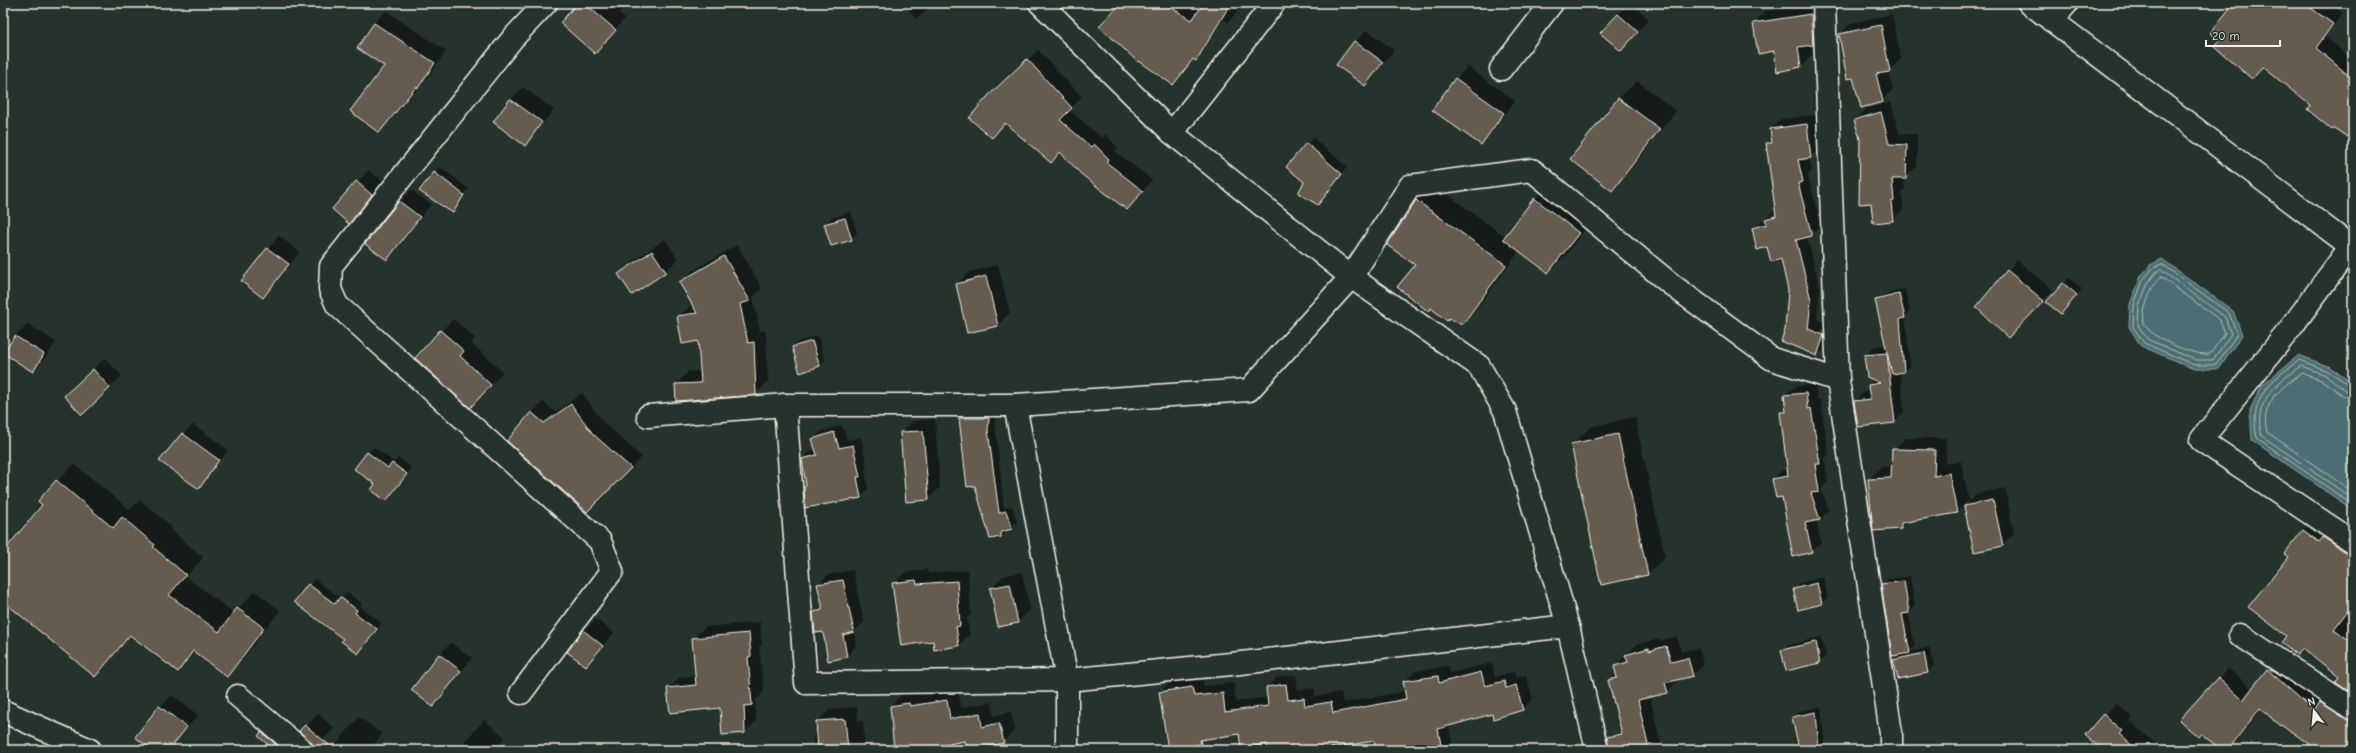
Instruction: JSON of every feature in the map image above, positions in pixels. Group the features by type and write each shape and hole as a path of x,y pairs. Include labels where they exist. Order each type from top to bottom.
{"street":[{"path":"521,693 612,572 600,542 337,305 330,289 330,266 513,38 546,3"},
{"path":"1040,3 1172,133 1351,277 1479,366 1505,411 1568,626 1597,750"},
{"path":"1172,133 1274,3"},
{"path":"1500,69 1552,3"},
{"path":"1824,3 1838,380 1891,733 1891,750"},
{"path":"2029,3 2352,247 2201,440 2353,542"},
{"path":"2052,21 2067,3"},
{"path":"648,416 785,405 1015,404 1249,390 1351,277 1410,186 1532,170 1672,286 1772,359 1838,380"},
{"path":"1015,404 1067,680 1067,750"},
{"path":"785,405 806,683 1067,680 1241,663 1568,626"},
{"path":"2240,635 2353,709"},
{"path":"238,696 302,750"},
{"path":"3,711 90,750"}],"water":[{"path":"2162,259 2233,311 2242,335 2218,369 2194,369 2141,346 2129,327 2130,304 2140,278 2150,265"},
{"path":"2299,355 2330,367 2353,384 2353,510 2252,440 2250,410 2262,385"}],"building":[{"path":"577,3 584,3 616,30 595,54 560,23"},
{"path":"1121,3 1163,3 1192,20 1204,3 1231,3 1196,61 1193,59 1173,85 1139,61 1138,62 1099,26"},
{"path":"2234,3 2304,3 2333,24 2316,48 2353,79 2353,141 2334,128 2332,130 2307,109 2310,105 2263,67 2252,79 2214,46 2219,40 2210,33"},
{"path":"1618,14 1638,32 1621,51 1600,33"},
{"path":"1811,14 1813,45 1798,47 1801,67 1777,72 1774,51 1758,54 1753,23"},
{"path":"374,23 435,63 418,88 416,87 379,133 350,111 384,66 357,48"},
{"path":"1881,25 1890,72 1876,74 1883,102 1861,108 1853,78 1847,79 1839,34"},
{"path":"1354,41 1383,62 1365,86 1336,65"},
{"path":"1027,59 1072,108 1060,120 1091,147 1094,144 1109,159 1106,162 1143,191 1127,210 1081,174 1060,152 1051,163 1005,123 992,138 969,118 988,96"},
{"path":"1455,78 1504,113 1481,145 1432,110"},
{"path":"1618,98 1660,129 1612,191 1570,159"},
{"path":"510,99 542,122 525,146 493,122"},
{"path":"1881,112 1889,144 1907,145 1906,179 1892,179 1894,201 1891,202 1893,221 1873,223 1871,203 1859,204 1860,139 1854,120"},
{"path":"1807,124 1811,158 1798,160 1803,182 1798,183 1812,236 1796,240 1811,300 1808,329 1824,335 1817,356 1781,341 1785,330 1788,290 1781,259 1771,262 1767,247 1757,250 1752,228 1767,224 1765,219 1776,216 1766,143 1772,143 1770,129"},
{"path":"1306,143 1342,174 1318,205 1298,193 1304,182 1286,167"},
{"path":"434,172 464,195 453,213 419,191"},
{"path":"356,181 372,195 349,224 332,209"},
{"path":"1534,198 1579,233 1548,273 1503,239"},
{"path":"1416,200 1506,265 1462,325 1449,318 1447,321 1431,308 1429,312 1397,287 1415,265 1387,245"},
{"path":"399,201 420,217 387,260 365,244"},
{"path":"845,218 852,240 831,246 824,224"},
{"path":"267,248 289,264 263,298 241,281"},
{"path":"652,251 666,272 632,295 618,274"},
{"path":"724,256 750,301 740,304 748,343 754,342 756,395 676,401 675,384 701,383 698,341 682,344 677,316 697,313 679,282"},
{"path":"2007,270 2044,301 2008,338 1976,307"},
{"path":"986,276 998,326 967,333 956,284"},
{"path":"2063,283 2077,295 2061,314 2046,302"},
{"path":"1899,294 1905,318 1900,319 1904,372 1892,374 1875,300"},
{"path":"440,330 464,351 460,356 491,385 470,408 415,358"},
{"path":"15,336 44,354 33,372 3,353"},
{"path":"812,341 820,366 800,373 792,347"},
{"path":"1887,353 1895,423 1858,427 1854,401 1870,399 1868,385 1880,383 1867,377 1864,355"},
{"path":"93,369 110,388 82,415 64,396"},
{"path":"1806,393 1808,409 1811,408 1820,464 1815,464 1819,492 1811,493 1820,520 1805,523 1812,552 1793,557 1782,497 1776,498 1772,479 1788,476 1780,412 1786,412 1784,395"},
{"path":"571,404 593,434 631,468 587,512 507,441 531,412 544,423"},
{"path":"959,418 989,418 988,430 999,513 1006,511 1012,529 1001,532 1001,537 990,539 975,486 967,487"},
{"path":"923,431 929,500 906,502 900,432"},
{"path":"834,432 839,448 853,445 860,477 857,477 861,498 805,508 804,487 806,486 802,459 817,455 812,439"},
{"path":"182,433 219,460 199,489 159,461"},
{"path":"1618,434 1648,575 1601,585 1571,444"},
{"path":"1892,449 1935,450 1934,476 1949,473 1957,513 1901,523 1901,529 1873,531 1868,479 1891,478"},
{"path":"367,452 388,468 392,463 407,474 386,501 371,490 375,484 354,469"},
{"path":"56,480 113,528 122,517 155,545 153,547 186,575 169,595 219,632 237,608 264,628 227,677 193,651 178,672 130,635 95,677 3,601 3,552 42,505 38,501"},
{"path":"1993,500 2003,546 1974,552 1964,506"},
{"path":"2303,530 2319,542 2323,537 2353,558 2353,604 2334,629 2353,643 2353,694 2335,682 2339,677 2303,648 2297,655 2281,643 2286,636 2248,607 2288,557 2284,554"},
{"path":"843,580 854,632 843,635 847,657 828,661 823,632 815,633 813,612 822,610 817,584"},
{"path":"916,580 917,584 957,581 960,626 956,627 959,646 934,650 933,641 901,646 892,583"},
{"path":"1904,581 1909,613 1902,614 1910,653 1892,656 1881,584"},
{"path":"1817,583 1822,604 1798,610 1793,589"},
{"path":"308,584 335,604 340,597 357,610 355,613 377,629 358,654 341,641 343,639 294,602"},
{"path":"1010,584 1018,623 998,627 990,588"},
{"path":"583,630 603,646 586,666 567,652"},
{"path":"749,633 751,656 748,657 752,705 744,706 745,733 722,735 720,708 670,713 667,688 696,685 692,638"},
{"path":"1816,642 1820,663 1786,671 1781,650"},
{"path":"1666,646 1671,662 1688,658 1693,676 1665,683 1668,693 1638,700 1649,750 1609,750 1607,737 1622,734 1608,680 1617,678 1614,666 1628,662 1625,655 1649,648 1649,651"},
{"path":"1924,653 1928,673 1898,679 1893,660"},
{"path":"439,654 461,671 433,707 411,690"},
{"path":"2267,669 2314,711 2320,702 2346,719 2353,721 2353,750 2317,750 2281,724 2280,725 2260,708 2228,750 2222,750 2201,734 2198,737 2179,720 2218,677 2243,700"},
{"path":"1481,672 1485,686 1504,681 1506,688 1516,685 1523,710 1493,719 1492,714 1438,729 1442,750 1407,750 1406,746 1376,750 1374,741 1318,750 1267,750 1267,744 1241,748 1239,734 1200,740 1201,744 1168,750 1159,692 1192,687 1194,696 1223,693 1225,712 1268,706 1266,687 1286,684 1288,700 1304,698 1305,706 1331,702 1333,713 1406,699 1403,681 1438,676 1439,683"},
{"path":"947,700 950,719 980,713 982,727 999,723 1004,743 968,750 965,741 915,750 894,750 890,706 909,703 910,706"},
{"path":"159,706 187,727 169,750 152,750 135,737"},
{"path":"1816,712 1819,750 1799,750 1792,717"},
{"path":"2103,714 2122,731 2119,734 2137,750 2102,750 2085,735"},
{"path":"845,719 848,750 818,750 816,721"},
{"path":"305,725 335,750 314,750 310,741 299,731"},
{"path":"261,732 283,750 274,750 258,736"}]}
